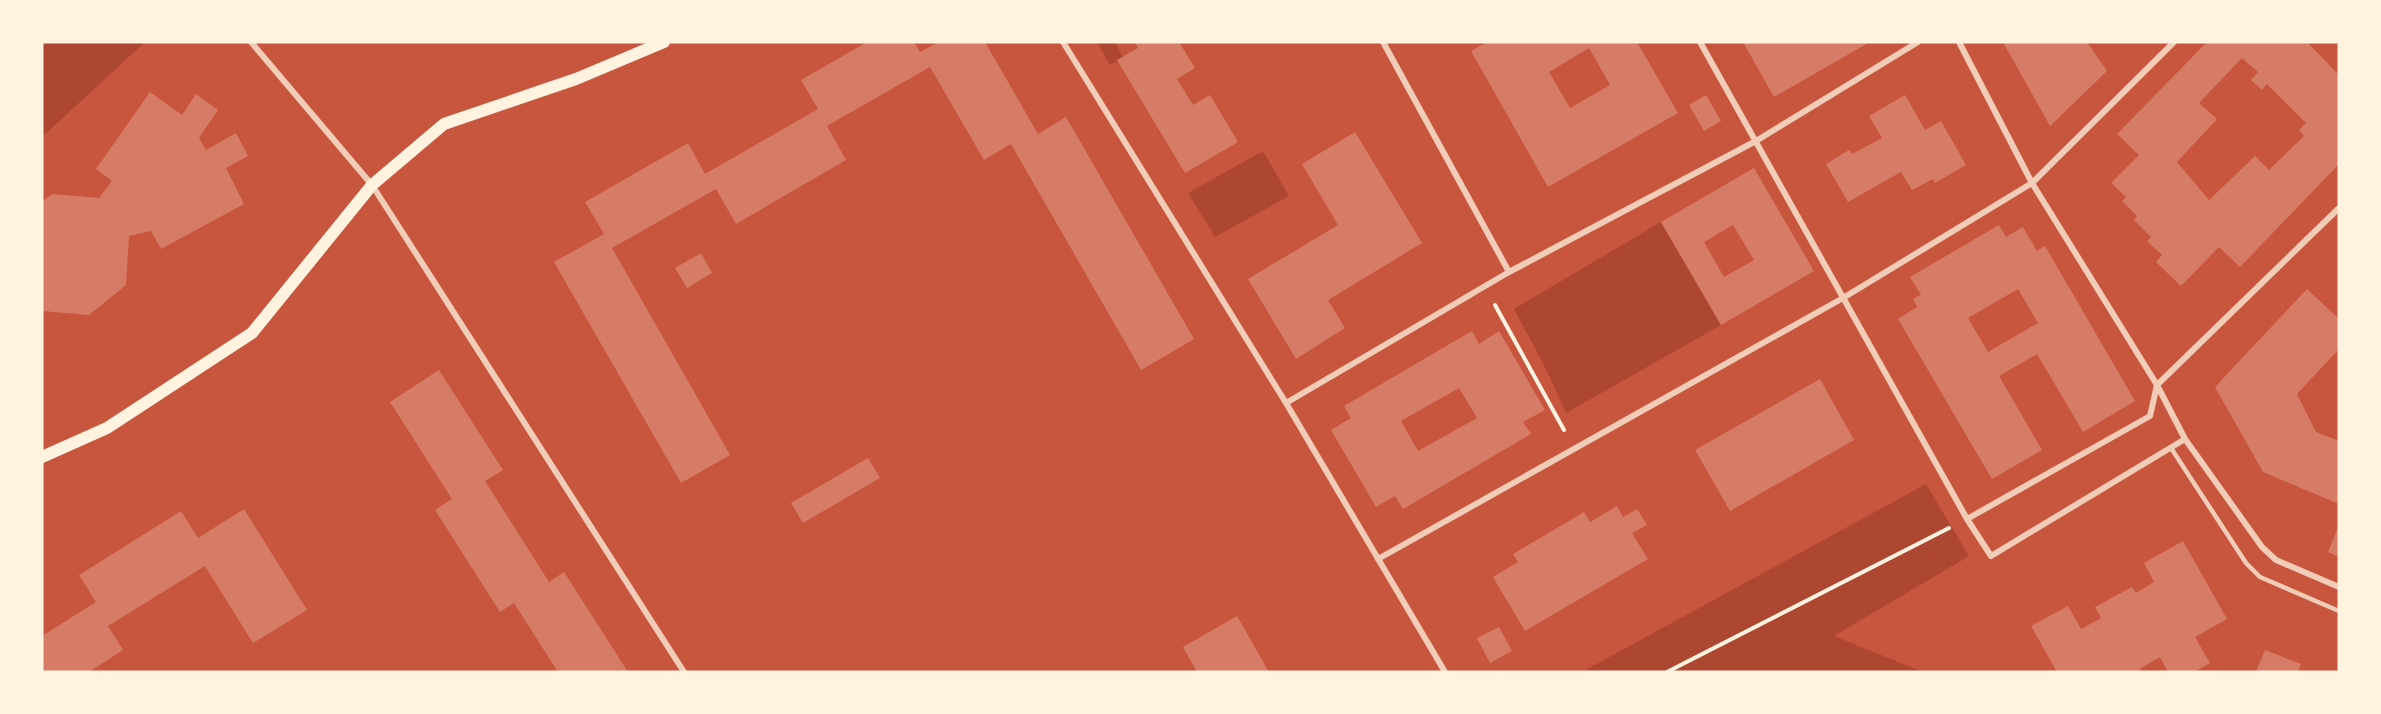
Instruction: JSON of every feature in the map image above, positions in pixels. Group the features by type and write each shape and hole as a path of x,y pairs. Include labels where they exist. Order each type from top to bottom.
{"main road":[{"path":"42,457 107,429 252,333 372,185 444,124 576,79 664,42"}],"street":[{"path":"251,42 372,185 684,672"},
{"path":"1063,42 1286,403 1445,672"},
{"path":"1383,42 1509,273"},
{"path":"1700,42 1967,519 1991,556 2186,440"},
{"path":"1286,403 1509,273 1756,141 1918,42"},
{"path":"1959,42 2032,183 2157,385 2186,440 2262,547 2276,560 2339,587"},
{"path":"1378,559 1844,298 2032,183 2174,42"},
{"path":"1967,519 2150,416 2157,385 2339,208"}],"lane":[{"path":"2171,448 2246,563 2260,577 2339,611"}],"path":[{"path":"1486,287 1574,449"},
{"path":"1667,672 1967,519"}],"shaded area":[{"path":"42,42 145,42 42,137"},
{"path":"1097,42 1115,42 1123,57 1110,65"},
{"path":"1263,151 1289,196 1215,237 1188,193"},
{"path":"1661,222 1721,325 1566,413 1514,309"},
{"path":"1926,484 1969,556 1834,636 1923,672 1582,672"}],"building":[{"path":"867,42 914,42 920,52 939,42 985,42 1038,134 1066,117 1194,339 1141,370 1011,144 984,160 930,67 827,126 846,160 736,224 716,189 612,248 730,455 681,483 554,262 604,234 585,202 688,143 705,174 818,109 801,80"},
{"path":"1179,42 1195,68 1177,79 1193,105 1210,95 1238,142 1185,173 1117,60 1138,48 1135,43"},
{"path":"1487,42 1637,42 1678,113 1548,187 1471,51","holes":["1589,48 1610,85 1570,108 1549,72"]},
{"path":"1743,42 1870,42 1774,97"},
{"path":"2003,42 2087,42 2107,71 2050,126"},
{"path":"2207,42 2307,42 2339,75 2339,164 2240,267 2219,247 2181,286 2156,262 2162,255 2147,241 2151,237 2134,220 2137,216 2122,201 2126,197 2111,183 2139,155 2117,134","holes":["2242,58 2258,72 2251,80 2262,90 2267,84 2306,123 2299,130 2304,136 2269,170 2255,156 2209,200 2177,162 2217,119 2199,103"]},
{"path":"150,92 182,115 196,94 218,110 199,138 206,150 236,133 248,156 226,168 244,204 161,249 151,231 129,236 126,285 89,315 42,311 42,202 52,194 99,198 112,181 96,169"},
{"path":"1706,95 1721,121 1704,131 1689,105"},
{"path":"1905,95 1925,130 1941,121 1966,165 1935,183 1933,179 1912,190 1901,172 1848,202 1826,164 1849,150 1852,154 1882,138 1869,116"},
{"path":"1355,132 1422,243 1328,300 1345,328 1296,359 1248,279 1338,225 1302,164"},
{"path":"1754,168 1814,271 1721,325 1661,222","holes":["1733,225 1754,260 1724,277 1704,242"]},
{"path":"1999,225 2006,237 2023,227 2037,251 2045,246 2135,401 2083,432 2037,354 1999,376 2042,450 1992,479 1898,319 1917,307 1913,299 1921,295 1910,277","holes":["2018,289 2038,323 1988,352 1968,318"]},
{"path":"701,253 712,273 687,288 675,268"},
{"path":"2307,289 2339,319 2339,349 2297,394 2316,432 2339,441 2339,504 2263,472 2215,387"},
{"path":"1472,331 1479,344 1499,331 1545,410 1523,422 1531,434 1403,509 1395,496 1376,507 1331,430 1351,418 1344,406","holes":["1459,388 1477,418 1418,451 1401,421"]},
{"path":"439,370 503,470 485,481 549,582 564,572 628,672 558,672 514,603 500,612 435,510 452,499 390,402"},
{"path":"1820,379 1854,440 1730,511 1695,450"},
{"path":"868,458 880,478 803,523 791,503"},
{"path":"1617,506 1623,517 1637,509 1647,525 1632,533 1648,559 1525,631 1493,577 1518,562 1513,554 1584,512 1590,522"},
{"path":"244,509 307,610 253,643 205,566 108,626 123,650 89,672 42,672 42,636 96,602 79,575 181,511 198,538"},
{"path":"2339,525 2339,557 2328,552"},
{"path":"2183,541 2227,619 2195,637 2210,663 2194,672 2168,672 2160,657 2140,669 2142,672 2057,672 2031,626 2068,606 2081,629 2101,618 2095,607 2132,587 2136,593 2154,582 2144,563"},
{"path":"1237,616 1269,672 1197,672 1183,647"},
{"path":"1499,627 1512,651 1490,663 1477,638"},
{"path":"2265,650 2301,664 2298,672 2256,672"}]}
